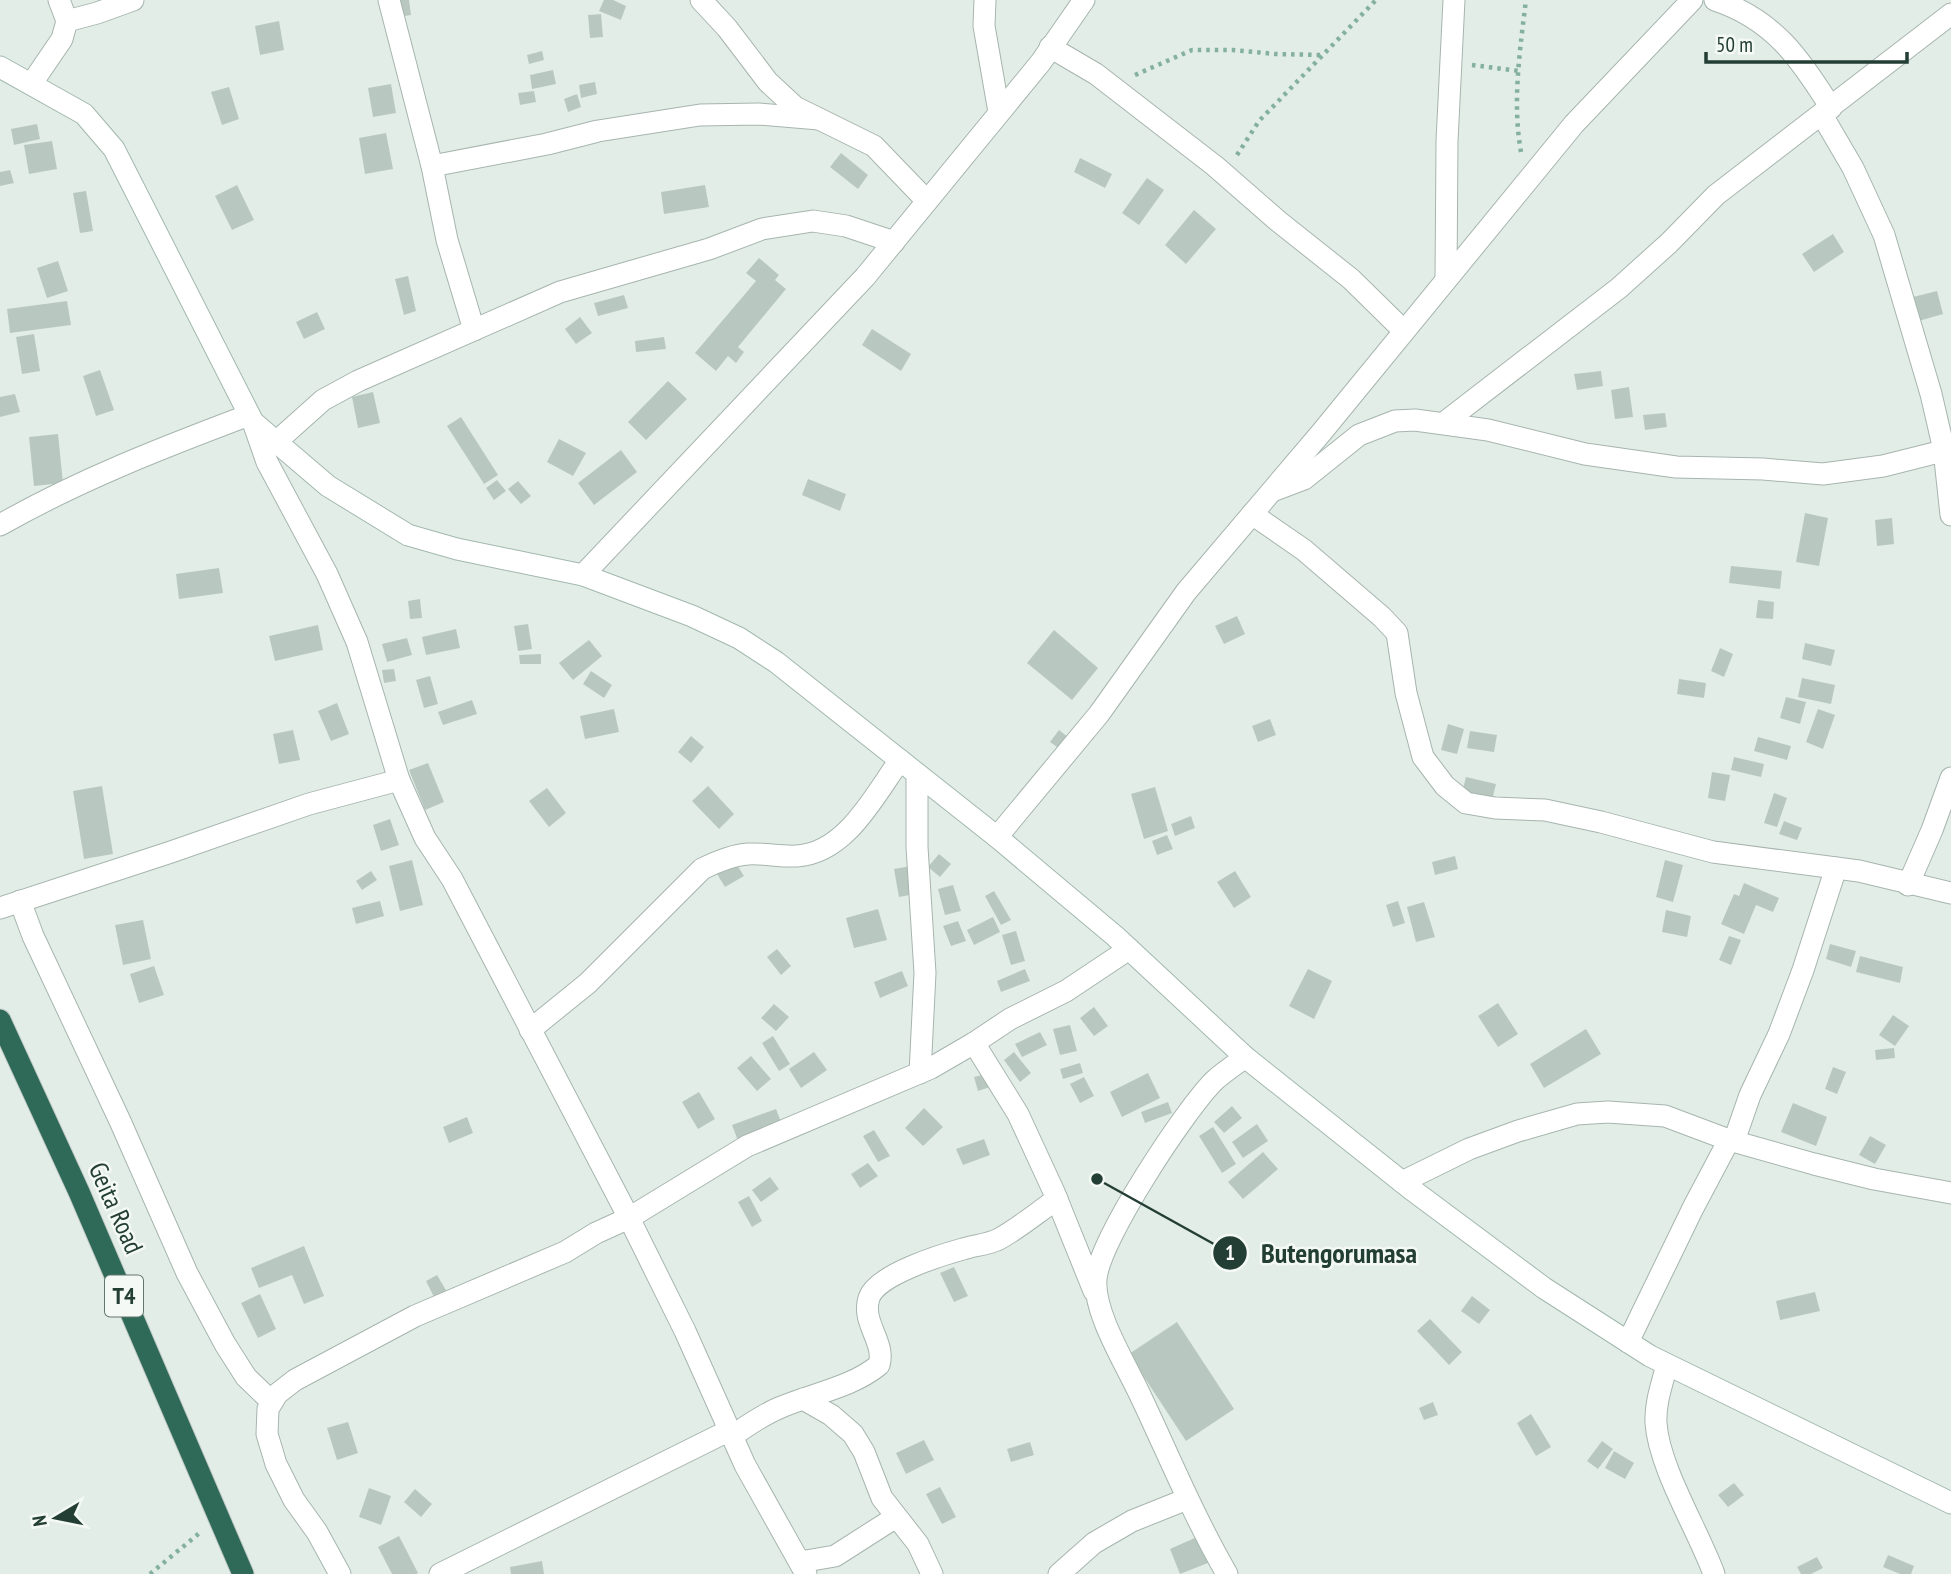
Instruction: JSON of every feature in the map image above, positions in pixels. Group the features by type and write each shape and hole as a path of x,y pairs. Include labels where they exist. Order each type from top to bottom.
{"highway":[{"name":"Geita Road","path":"0,1020 79,1192 243,1574"}],"street":[{"path":"32,83 62,39 67,20 59,0"},
{"path":"67,20 133,0"},
{"path":"389,0 432,166 447,240 474,330"},
{"path":"701,0 727,28 768,82 795,107 874,146 927,201"},
{"path":"985,0 984,26 999,112"},
{"path":"583,575 856,286 1051,47 1084,0"},
{"path":"1446,280 1454,0"},
{"path":"997,837 1099,714 1186,592 1574,124 1692,0"},
{"path":"1714,0 1738,8 1773,31 1804,64 1827,111 1884,235 1947,450 1951,515"},
{"path":"1445,422 1619,288 1669,243 1716,195 1951,14"},
{"path":"1051,47 1112,85 1225,174 1351,279 1404,331"},
{"path":"0,66 84,114 114,149 251,419 267,462 327,574 357,642 399,780 425,838 452,879 629,1218 685,1331 745,1465 803,1568 850,1548 896,1517"},
{"path":"432,166 547,144 598,131 700,115 759,114 819,118"},
{"path":"276,442 323,400 358,381 560,292 709,249 762,229 813,222 846,226 894,242"},
{"path":"251,419 328,486 408,534 457,549 583,575 692,616 739,638 776,662 997,837 1129,949 1245,1057 1402,1182 1544,1288 1667,1365 1951,1503"},
{"path":"0,525 149,453 251,419"},
{"path":"1272,490 1291,486 1304,479 1359,435 1395,421 1445,422 1585,454 1676,467 1763,469 1823,474 1883,466 1947,450"},
{"path":"1252,514 1304,550 1397,633 1406,693 1423,757 1445,786 1466,803 1495,808 1545,810 1713,852 1858,871 1951,894"},
{"path":"530,1030 588,983 702,869 722,860 747,854 796,856 816,853 842,836 900,760"},
{"path":"917,774 917,847 925,973 919,1073"},
{"path":"1908,885 1951,778"},
{"path":"272,1402 246,1377 187,1273 120,1121 33,936 10,904 309,804 399,780"},
{"path":"1628,1342 1693,1208 1731,1140 1779,1034 1835,878 1836,868"},
{"path":"340,1574 317,1532 294,1500 276,1464 267,1434 268,1409 277,1394 295,1380 415,1316 565,1252 596,1233 629,1218 747,1146 919,1073 974,1043 1010,1019 1066,991 1129,949"},
{"path":"974,1043 1018,1114 1057,1199 1117,1349 1187,1499 1227,1574"},
{"path":"1098,1300 1095,1280 1100,1259 1116,1226 1185,1115 1215,1080 1245,1057"},
{"path":"1402,1182 1469,1149 1537,1125 1577,1114 1608,1112 1665,1116 1731,1140 1874,1179 1951,1193"},
{"path":"440,1574 779,1408 865,1375 879,1366 880,1352 867,1312 870,1294 881,1283 925,1262 999,1239 1057,1199"},
{"path":"1667,1365 1658,1396 1656,1424 1665,1459 1714,1574"},
{"path":"803,1399 831,1415 853,1434 874,1474 882,1498 918,1544 932,1574"},
{"path":"1059,1574 1094,1543 1142,1517 1187,1499"}],"path":[{"path":"1225,174 1259,121 1376,0"},
{"path":"1525,0 1519,71 1518,134 1527,181"},
{"path":"1112,85 1192,50 1322,55"},
{"path":"1451,63 1519,71"},
{"path":"150,1574 219,1518"}],"building":[{"path":"395,0 409,0 411,15 398,17"},
{"path":"604,0 613,0 626,6 621,20 599,11"},
{"path":"601,14 603,37 590,38 588,15"},
{"path":"279,21 284,50 260,55 255,26"},
{"path":"542,51 544,60 529,64 527,55"},
{"path":"553,70 556,84 532,89 530,75"},
{"path":"595,82 597,94 581,98 579,85"},
{"path":"391,84 396,113 373,117 368,88"},
{"path":"229,87 239,119 222,125 211,92"},
{"path":"534,91 536,102 520,105 518,93"},
{"path":"577,94 581,107 568,112 564,99"},
{"path":"37,124 40,139 14,145 11,129"},
{"path":"386,133 393,169 365,174 359,138"},
{"path":"52,141 57,169 29,174 24,145"},
{"path":"841,153 868,175 858,189 830,167"},
{"path":"1080,158 1112,174 1105,188 1074,172"},
{"path":"10,170 14,183 0,186 0,172"},
{"path":"1147,178 1164,190 1139,225 1122,213"},
{"path":"237,185 254,220 232,230 215,196"},
{"path":"705,185 709,207 664,214 661,192"},
{"path":"86,191 93,231 80,233 73,193"},
{"path":"1194,210 1216,229 1186,264 1165,245"},
{"path":"1833,234 1844,252 1814,272 1802,254"},
{"path":"759,258 779,275 775,280 786,289 738,347 744,352 736,363 728,356 716,371 695,353 756,281 746,273"},
{"path":"58,261 68,291 47,298 37,268"},
{"path":"408,276 416,311 404,315 395,279"},
{"path":"1937,291 1943,314 1915,322 1909,298"},
{"path":"624,295 628,308 598,316 594,303"},
{"path":"67,301 71,325 10,333 7,309"},
{"path":"317,312 325,329 304,339 296,322"},
{"path":"580,317 592,333 576,344 565,329"},
{"path":"872,329 911,354 901,371 862,345"},
{"path":"34,334 40,371 22,374 16,337"},
{"path":"664,337 666,349 636,352 635,341"},
{"path":"100,370 114,410 96,416 83,376"},
{"path":"1601,371 1603,386 1577,390 1574,374"},
{"path":"668,381 687,399 646,440 628,422"},
{"path":"1629,387 1633,417 1615,419 1611,390"},
{"path":"373,392 380,423 358,428 352,397"},
{"path":"15,394 20,412 0,417 0,397"},
{"path":"1665,413 1667,427 1645,430 1643,415"},
{"path":"461,417 498,475 484,484 447,426"},
{"path":"58,434 63,483 34,486 29,437"},
{"path":"559,439 586,453 573,476 547,462"},
{"path":"621,450 637,472 594,505 578,483"},
{"path":"808,479 846,494 840,511 802,495"},
{"path":"497,480 506,491 494,500 486,488"},
{"path":"518,481 531,496 521,504 508,489"},
{"path":"1805,513 1828,518 1819,566 1796,562"},
{"path":"1892,518 1894,544 1877,546 1875,520"},
{"path":"1731,566 1782,571 1780,589 1729,583"},
{"path":"219,568 223,593 179,599 176,574"},
{"path":"420,599 422,618 410,619 408,601"},
{"path":"1758,600 1774,602 1773,619 1756,618"},
{"path":"1237,616 1245,634 1224,644 1215,626"},
{"path":"528,624 532,649 518,651 514,626"},
{"path":"318,625 323,650 275,661 269,636"},
{"path":"456,629 460,648 426,655 422,637"},
{"path":"1054,630 1098,668 1072,700 1027,663"},
{"path":"407,638 412,655 387,662 382,644"},
{"path":"589,640 602,656 573,680 559,663"},
{"path":"1805,643 1835,650 1831,666 1802,659"},
{"path":"1720,648 1733,654 1724,677 1711,671"},
{"path":"541,654 541,664 520,664 519,655"},
{"path":"394,669 396,681 384,683 382,670"},
{"path":"591,671 612,685 604,698 583,684"},
{"path":"430,676 438,704 424,708 416,680"},
{"path":"1802,678 1835,685 1831,704 1798,697"},
{"path":"1679,679 1706,683 1704,698 1677,694"},
{"path":"1786,697 1806,702 1800,724 1780,718"},
{"path":"472,700 477,714 443,725 438,712"},
{"path":"337,703 349,734 331,741 318,711"},
{"path":"614,709 619,732 585,739 580,716"},
{"path":"1818,709 1835,715 1823,749 1806,742"},
{"path":"1270,719 1276,735 1258,742 1252,726"},
{"path":"1448,724 1464,729 1457,754 1441,750"},
{"path":"293,730 300,760 279,764 273,734"},
{"path":"1059,730 1069,738 1060,749 1050,742"},
{"path":"1470,731 1497,735 1494,752 1467,748"},
{"path":"691,736 704,747 691,763 678,752"},
{"path":"1758,737 1791,746 1787,760 1754,751"},
{"path":"1734,757 1764,764 1761,777 1731,770"},
{"path":"428,763 444,802 425,810 409,770"},
{"path":"1712,772 1730,775 1725,801 1708,798"},
{"path":"1466,777 1496,784 1492,800 1462,793"},
{"path":"102,786 113,854 84,859 73,791"},
{"path":"708,786 734,814 719,829 692,801"},
{"path":"1155,787 1168,831 1144,839 1131,794"},
{"path":"547,788 566,813 549,827 529,801"},
{"path":"1774,793 1787,798 1777,827 1764,823"},
{"path":"1191,816 1195,828 1175,836 1171,824"},
{"path":"390,819 399,845 381,851 373,825"},
{"path":"1784,821 1802,828 1797,840 1779,834"},
{"path":"1167,835 1173,849 1157,855 1152,841"},
{"path":"939,854 951,864 940,877 928,867"},
{"path":"1455,856 1458,869 1435,875 1432,862"},
{"path":"412,860 423,905 400,911 389,866"},
{"path":"1665,860 1683,865 1673,902 1656,897"},
{"path":"735,862 744,876 725,887 717,874"},
{"path":"911,866 915,894 899,897 894,869"},
{"path":"371,871 377,880 362,890 356,881"},
{"path":"1235,871 1251,897 1234,908 1217,882"},
{"path":"1744,883 1779,898 1773,912 1756,905 1744,934 1721,924 1734,894 1739,896"},
{"path":"953,885 961,911 945,915 938,889"},
{"path":"994,891 1011,920 1001,925 985,896"},
{"path":"380,901 384,916 356,924 352,908"},
{"path":"1398,901 1405,923 1393,927 1386,905"},
{"path":"1424,902 1435,937 1416,942 1407,907"},
{"path":"878,909 887,940 854,948 846,918"},
{"path":"1666,910 1691,916 1687,937 1662,932"},
{"path":"993,917 1000,932 974,945 967,930"},
{"path":"143,920 151,959 123,965 115,925"},
{"path":"958,921 966,941 951,946 943,926"},
{"path":"1016,931 1025,961 1011,965 1002,935"},
{"path":"1729,936 1741,940 1731,965 1719,960"},
{"path":"1830,944 1856,951 1851,967 1826,959"},
{"path":"777,949 791,966 781,975 767,957"},
{"path":"1860,956 1903,967 1900,983 1856,972"},
{"path":"154,966 164,995 139,1003 130,974"},
{"path":"1025,969 1030,981 1001,992 997,981"},
{"path":"1308,969 1332,981 1314,1019 1289,1006"},
{"path":"902,971 908,986 880,998 874,982"},
{"path":"1498,1003 1518,1034 1498,1047 1478,1016"},
{"path":"774,1004 789,1017 776,1031 761,1018"},
{"path":"1094,1007 1108,1026 1094,1036 1080,1018"},
{"path":"1893,1015 1909,1026 1895,1046 1879,1035"},
{"path":"1070,1025 1077,1051 1060,1055 1053,1029"},
{"path":"1586,1029 1601,1054 1544,1088 1530,1064"},
{"path":"1040,1032 1047,1045 1022,1057 1015,1044"},
{"path":"773,1036 790,1064 779,1071 762,1043"},
{"path":"1894,1048 1895,1058 1876,1060 1875,1050"},
{"path":"814,1052 827,1070 801,1088 789,1069"},
{"path":"1014,1052 1031,1073 1020,1082 1004,1060"},
{"path":"751,1056 771,1079 757,1091 737,1068"},
{"path":"1080,1063 1083,1073 1063,1079 1060,1069"},
{"path":"1833,1067 1846,1072 1837,1094 1825,1089"},
{"path":"990,1073 993,1086 978,1091 974,1077"},
{"path":"1148,1073 1160,1098 1122,1117 1110,1092"},
{"path":"1084,1077 1094,1096 1080,1103 1070,1084"},
{"path":"699,1092 715,1119 698,1129 682,1102"},
{"path":"1168,1102 1172,1113 1145,1123 1141,1112"},
{"path":"1793,1103 1827,1117 1816,1146 1781,1132"},
{"path":"1232,1106 1242,1118 1224,1133 1214,1122"},
{"path":"924,1108 943,1127 923,1146 905,1128"},
{"path":"776,1109 784,1130 740,1146 732,1125"},
{"path":"467,1117 473,1133 449,1143 443,1127"},
{"path":"1257,1124 1268,1141 1243,1158 1232,1142"},
{"path":"1213,1127 1236,1164 1222,1173 1199,1136"},
{"path":"874,1130 890,1156 878,1162 863,1136"},
{"path":"1870,1136 1886,1145 1875,1164 1859,1155"},
{"path":"984,1139 990,1155 963,1165 956,1149"},
{"path":"1263,1152 1278,1169 1243,1199 1228,1182"},
{"path":"868,1163 878,1176 860,1188 851,1174"},
{"path":"770,1177 779,1189 761,1202 752,1190"},
{"path":"749,1196 762,1221 752,1227 738,1202"},
{"path":"304,1246 324,1296 304,1304 292,1275 259,1288 251,1268"},
{"path":"954,1267 968,1296 954,1302 940,1273"},
{"path":"437,1275 447,1292 435,1299 426,1281"},
{"path":"1815,1292 1820,1311 1780,1320 1776,1301"},
{"path":"260,1294 276,1329 258,1338 241,1303"},
{"path":"1472,1296 1490,1310 1479,1324 1461,1311"},
{"path":"1430,1319 1462,1352 1449,1365 1417,1331"},
{"path":"1177,1322 1234,1409 1186,1441 1129,1354"},
{"path":"1433,1402 1438,1415 1424,1420 1419,1408"},
{"path":"1531,1414 1551,1447 1536,1456 1517,1423"},
{"path":"348,1422 358,1453 337,1460 327,1428"},
{"path":"924,1440 934,1460 906,1474 896,1453"},
{"path":"1602,1441 1613,1449 1598,1469 1587,1461"},
{"path":"1030,1442 1034,1455 1011,1462 1007,1449"},
{"path":"1614,1451 1634,1463 1625,1479 1605,1468"},
{"path":"1734,1483 1744,1495 1728,1507 1718,1495"},
{"path":"940,1487 956,1517 942,1524 926,1494"},
{"path":"369,1488 391,1496 381,1525 359,1517"},
{"path":"415,1489 432,1504 421,1517 404,1502"},
{"path":"399,1536 418,1573 416,1574 392,1574 378,1547"},
{"path":"1197,1537 1208,1563 1180,1574 1170,1549"},
{"path":"1888,1555 1914,1566 1911,1574 1900,1574 1883,1567"},
{"path":"1817,1557 1823,1568 1811,1574 1801,1574 1797,1567"},
{"path":"542,1561 544,1574 511,1574 510,1567"}],"place":[{"name":"Butengorumasa","path":"1097,1179"}]}
